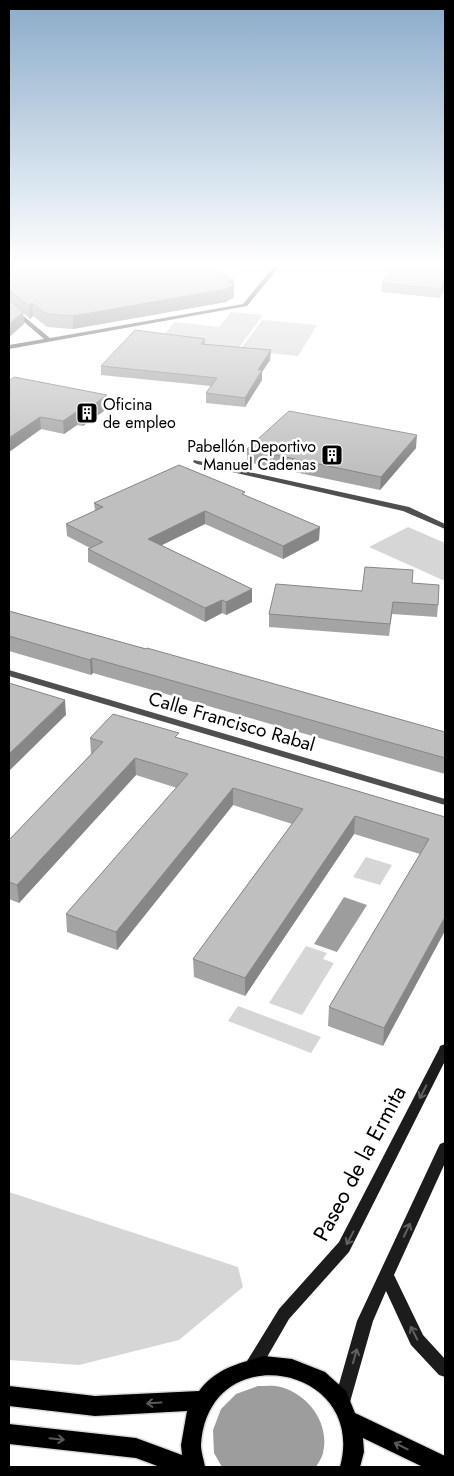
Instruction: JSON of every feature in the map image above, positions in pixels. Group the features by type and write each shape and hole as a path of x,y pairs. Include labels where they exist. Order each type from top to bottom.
{"main road":[{"name":"Paseo de la Ermita","path":"254,1366 284,1314 344,1248 445,1049"},
{"path":"345,1411 365,1321 445,1148"},
{"path":"386,1274 417,1340 445,1370"},
{"path":"195,1467 191,1446 193,1422 203,1400 221,1382 234,1373 254,1366 278,1365 302,1371 324,1384 345,1411 354,1442 350,1467"},
{"path":"9,1396 95,1406 203,1400"},
{"path":"345,1411 445,1467"},
{"path":"9,1434 136,1448 187,1467"}],"street":[{"path":"43,335 48,339"},
{"path":"9,347 72,335"},
{"path":"197,462 406,509 445,527"},
{"name":"Calle Francisco Rabal","path":"9,673 445,802"}],"shaded area":[{"path":"164,335 248,335 238,349 159,340"},
{"path":"251,335 311,335 298,356 240,350"},
{"path":"408,527 445,543 445,581 369,547"},
{"path":"366,857 392,865 380,885 353,877"},
{"path":"344,897 367,905 337,952 314,944"},
{"path":"306,946 327,953 323,959 334,963 302,1015 269,1003"},
{"path":"238,1006 321,1037 311,1053 228,1021"},
{"path":"9,1192 238,1267 243,1287 179,1340 79,1365 9,1360"},
{"path":"258,1386 278,1386 291,1391 315,1412 320,1421 324,1442 322,1455 316,1467 222,1467 214,1453 213,1430 221,1409 236,1394"}],"building":[{"path":"130,335 173,335 205,339 201,344 271,350 258,370 262,370 245,398 206,393 217,378 101,366"},
{"name":"Oficina de empleo","path":"14,377 107,395 82,413 76,412 63,421 40,417 9,438 9,381"},
{"name":"Pabellón Deportivo Manuel Cadenas","path":"289,411 417,435 381,477 247,449"},
{"path":"179,465 245,492 242,494 320,527 283,546 205,511 148,539 252,589 226,602 222,600 205,608 88,549 103,542 66,524 103,507 94,503"},
{"path":"365,567 413,570 412,583 439,585 438,605 393,602 390,624 269,614 276,584 362,591"},
{"path":"9,611 445,732 445,758 9,636"},
{"path":"9,683 65,700 9,754"},
{"path":"113,714 179,733 175,737 445,817 445,917 384,1028 329,1007 429,839 355,816 245,978 193,959 303,809 233,788 116,932 66,914 188,774 135,758 17,885 9,882 9,840 103,742 90,738"}],"place":[{"name":"Oficina de empleo","path":"87,413"},
{"name":"Pabellón Deportivo Manuel Cadenas","path":"332,455"}]}
